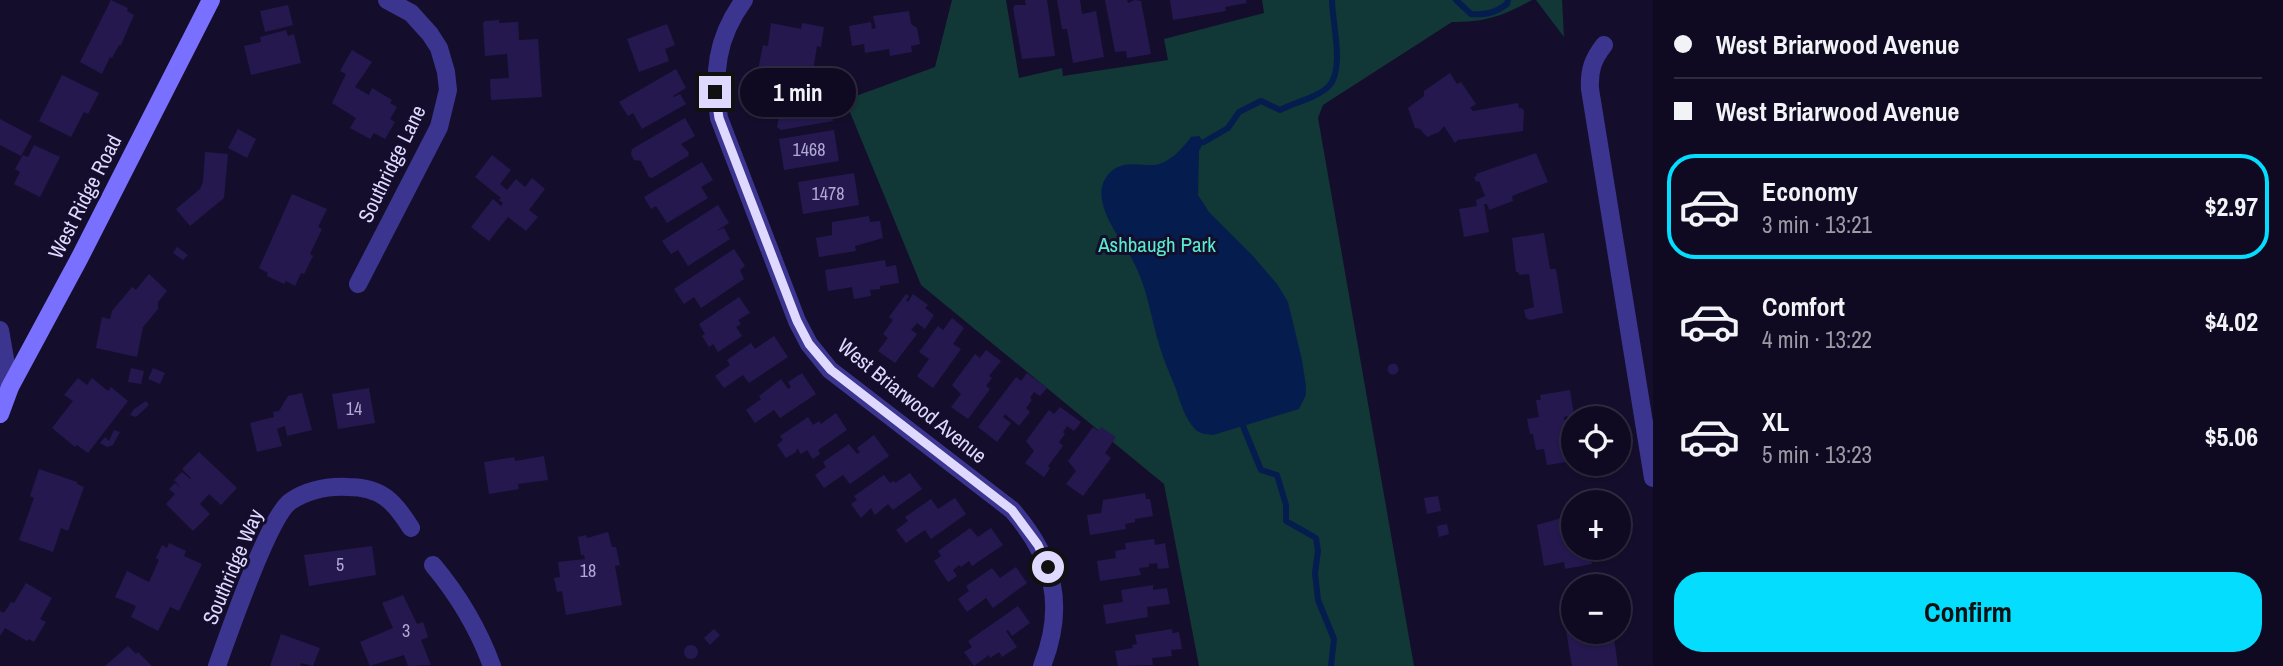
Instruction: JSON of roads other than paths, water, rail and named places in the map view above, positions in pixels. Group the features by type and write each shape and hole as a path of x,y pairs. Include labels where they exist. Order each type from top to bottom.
{"street":[{"name":"West Ridge Road","path":"0,414 5,388 79,259 211,0"},
{"name":"Southridge Lane","path":"358,284 439,127 448,90 439,48 430,34 411,12 387,0"},
{"name":"West Briarwood Avenue","path":"744,0 727,29 716,68 715,92 719,118 797,321 809,344 831,370 1012,510 1024,523 1043,556 1054,591 1053,630 1042,666"},
{"path":"1604,45 1594,58 1589,74 1590,89 1653,478"},
{"path":"0,330 5,388"},
{"name":"Southridge Way","path":"217,666 239,606 278,516 290,501 334,486 370,488 399,509 411,528"},
{"path":"433,565 455,591 481,634 492,666"}],"water":[{"path":"1199,136 1204,142 1199,151 1198,195 1209,212 1277,284 1288,302 1306,386 1306,395 1299,409 1213,435 1198,431 1185,415 1161,350 1140,276 1111,224 1102,201 1105,179 1115,168 1159,164 1170,159 1191,137"}],"waterway":[{"path":"1204,142 1228,128 1239,112 1261,101 1280,110 1312,97 1329,86 1334,78 1337,57 1332,0"},
{"path":"1456,0 1471,14 1494,11 1507,4 1508,0"},
{"path":"1243,426 1261,470 1277,475 1286,505 1286,521 1316,538 1318,551 1315,573 1318,600 1334,639 1331,666"}],"park label":[{"name":"Ashbaugh Park","path":"1157,245"}]}
